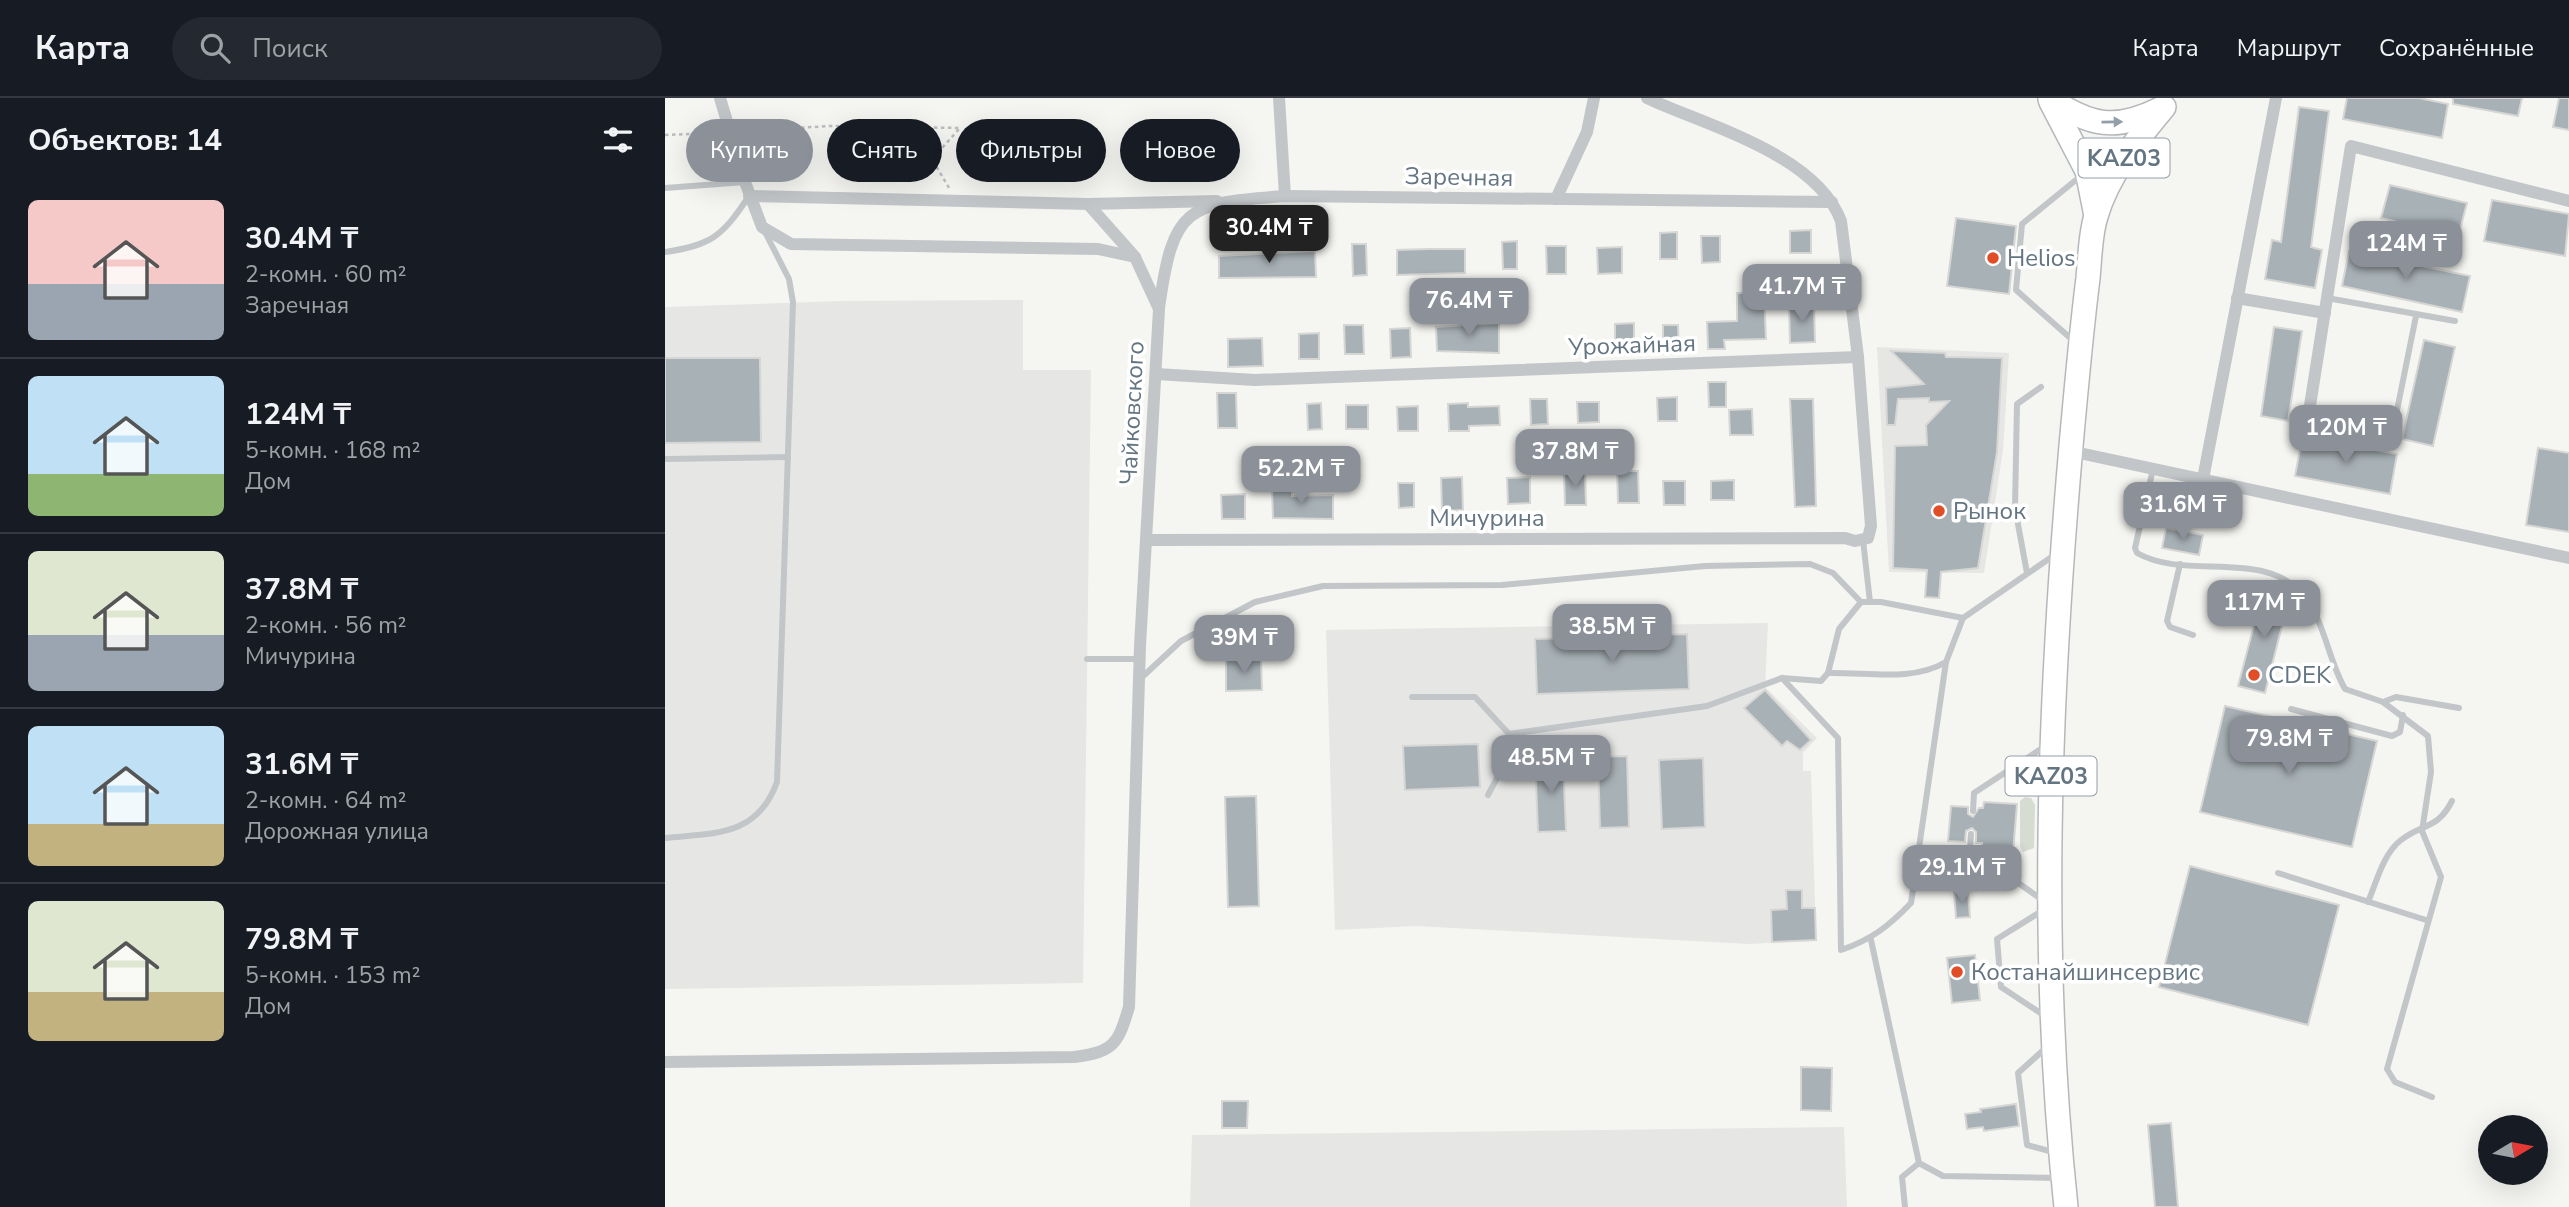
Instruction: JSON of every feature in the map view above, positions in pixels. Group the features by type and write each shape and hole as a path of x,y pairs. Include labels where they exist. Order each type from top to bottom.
{"highway":[{"name":"KАZ03","path":"2049,99 2076,117 2106,124 2137,121 2169,102"},
{"name":"KАZ03","path":"2049,99 2087,171 2096,216"},
{"name":"KАZ03","path":"2066,1207 2054,1031 2050,905 2051,742 2060,551 2079,346 2096,216 2126,153 2169,102"}],"street":[{"path":"720,98 726,119"},
{"path":"1279,98 1285,196"},
{"path":"1556,199 1587,132 1594,98"},
{"path":"1647,98 1777,156 1806,175 1832,202 1841,221 1858,357 1871,526 1868,538 1863,540"},
{"path":"2203,479 2276,98"},
{"path":"2306,428 2351,146 2569,201"},
{"path":"745,183 762,227 791,244 1098,249 1135,257"},
{"path":"750,196 1088,204 1223,200"},
{"name":"Заречная","path":"1159,309 1167,256 1174,235 1188,218 1223,200 1285,196 1832,202"},
{"name":"Чайковского","path":"665,1062 1074,1057 1101,1054 1121,1035 1129,1007 1139,681 1159,309 1135,257 1088,204"},
{"path":"2237,298 2325,313"},
{"name":"Урожайная","path":"1156,374 1255,380 1858,357"},
{"path":"2070,451 2569,558"},
{"name":"Мичурина","path":"1146,540 1863,540"}],"lane":[{"path":"2079,346 2016,290 2022,224 2087,171"},
{"path":"665,188 745,183"},
{"path":"665,252 686,249 719,237 750,196"},
{"path":"665,838 730,831 763,811 770,803 778,782 793,302 789,279 762,227"},
{"path":"2327,298 2455,321"},
{"path":"2306,428 2319,435 2383,449 2391,440 2416,316"},
{"path":"2027,573 2015,508 2017,404 2041,387"},
{"path":"665,458 788,457"},
{"path":"2153,469 2135,548 2142,555 2180,564 2265,572 2294,585 2315,613 2345,689 2383,702 2403,715 2421,729 2431,746 2431,772 2422,831 2441,877 2426,920 2388,1069 2395,1082 2433,1097"},
{"path":"1863,540 1870,602"},
{"path":"1782,678 1838,738 1841,950 1871,940 1890,926 1911,903 1946,662 1963,618 2060,551"},
{"path":"1139,681 1181,641 1255,602 1323,586 1502,584 1705,566 1810,564 1833,573 1861,602 1963,618"},
{"path":"2180,564 2167,621 2170,627 2193,635"},
{"path":"1509,734 1707,706 1782,678 1821,681 1828,673 1839,629 1861,602"},
{"path":"1087,659 1140,659"},
{"path":"1828,673 1930,672 1946,662"},
{"path":"1412,697 1475,697 1509,734 1510,751 1488,795"},
{"path":"2383,702 2396,697 2459,708"},
{"path":"2291,709 2392,736 2400,732 2403,715"},
{"path":"1973,811 1974,793 2051,742"},
{"path":"2368,902 2388,855 2402,839 2440,820 2452,801"},
{"path":"1971,834 1969,849 2050,905 1997,939 2001,987 2054,1031 2018,1073 2027,1145 2061,1154"},
{"path":"2278,873 2426,920"},
{"path":"1871,940 1919,1163 1943,1177 2063,1178"},
{"path":"1905,1207 1902,1177 1919,1163"}],"path":[{"path":"813,127 960,128 932,159 956,201"},
{"path":"665,135 686,134"}],"shaded area":[{"path":"1023,300 1023,370 1091,370 1083,983 665,989 665,307 842,301"},
{"name":"Рынок","path":"1877,347 2009,353 2003,450 1984,573 1889,572"},
{"path":"1768,623 1765,687 1817,738 1803,753 1803,771 1811,771 1816,940 1749,944 1416,926 1335,930 1326,630"},
{"path":"2025,797 2031,798 2035,805 2034,848 2023,852 2020,846 2020,801"},
{"path":"1844,1127 1847,1207 1190,1207 1192,1135"}],"building":[{"path":"2347,98 2419,98 2448,104 2442,138 2343,119"},
{"path":"2453,98 2522,98 2518,116 2453,104"},
{"path":"2559,98 2569,98 2569,130 2553,127"},
{"path":"2299,107 2329,111 2311,247 2322,250 2315,288 2265,279 2272,240 2281,242"},
{"path":"2390,185 2467,203 2458,237 2381,218"},
{"path":"2492,200 2569,214 2565,256 2484,241"},
{"path":"1956,218 2016,226 2009,294 1947,286"},
{"path":"1811,230 1811,253 1790,253 1790,231"},
{"path":"1677,232 1677,259 1660,259 1660,233"},
{"path":"1701,236 1720,236 1720,262 1702,263"},
{"path":"1517,241 1517,269 1503,269 1502,242"},
{"path":"1352,244 1366,244 1367,275 1353,276"},
{"path":"1546,246 1566,246 1566,274 1547,274"},
{"path":"1622,247 1622,273 1598,274 1597,248"},
{"path":"1465,249 1465,273 1397,275 1397,250"},
{"path":"1315,251 1316,277 1219,278 1219,256"},
{"path":"2349,251 2470,276 2462,312 2342,286"},
{"path":"1737,293 1764,293 1766,339 1724,340 1725,349 1708,349 1707,322 1737,321"},
{"path":"1814,305 1815,342 1790,343 1789,306"},
{"path":"1499,323 1499,353 1437,351 1436,327"},
{"path":"1634,323 1634,353 1615,353 1615,324"},
{"path":"1344,325 1363,325 1364,354 1345,354"},
{"path":"1663,325 1678,325 1679,353 1663,354"},
{"path":"2274,327 2302,331 2288,421 2261,416"},
{"path":"1410,328 1411,357 1391,358 1390,329"},
{"path":"1319,333 1319,359 1299,359 1299,334"},
{"path":"1262,338 1263,366 1228,367 1228,339"},
{"path":"2424,340 2455,347 2433,446 2402,439"},
{"name":"Рынок","path":"1891,351 1945,353 1946,357 2002,358 1997,452 1978,568 1941,572 1939,598 1925,597 1927,570 1893,568 1895,446 1927,445 1926,425 1949,401 1929,402 1929,398 1898,399 1895,425 1887,425 1886,388 1924,384"},
{"path":"665,358 760,358 761,442 665,443"},
{"path":"1708,382 1726,382 1726,407 1709,407"},
{"path":"1217,393 1236,393 1237,428 1218,428"},
{"path":"1677,397 1677,421 1658,421 1657,398"},
{"path":"1530,399 1547,399 1548,424 1531,425"},
{"path":"1790,399 1813,399 1816,506 1795,507"},
{"path":"1577,402 1599,402 1599,422 1578,423"},
{"path":"1321,403 1322,429 1308,430 1307,404"},
{"path":"1468,403 1468,407 1499,406 1500,425 1469,426 1469,431 1449,431 1448,404"},
{"path":"1346,405 1368,405 1368,429 1346,429"},
{"path":"1418,406 1418,431 1398,431 1397,407"},
{"path":"1752,409 1753,435 1730,435 1729,410"},
{"path":"2311,438 2397,454 2390,494 2295,476 2302,439"},
{"path":"2538,448 2569,453 2569,532 2526,525"},
{"path":"1617,471 1638,471 1639,503 1618,503"},
{"path":"1564,473 1585,473 1586,505 1565,505"},
{"path":"1462,477 1463,510 1442,511 1441,478"},
{"path":"1530,477 1530,503 1508,504 1507,478"},
{"path":"1734,480 1734,500 1711,500 1711,481"},
{"path":"1663,481 1685,481 1685,505 1664,505"},
{"path":"1398,483 1414,483 1414,507 1399,508"},
{"path":"1292,489 1292,496 1333,495 1333,519 1273,518 1272,490"},
{"path":"1245,494 1245,519 1222,519 1221,495"},
{"path":"2166,528 2203,535 2199,555 2162,548"},
{"path":"2264,587 2290,594 2265,693 2238,686"},
{"path":"1687,634 1689,689 1537,694 1535,639"},
{"path":"1226,660 1261,660 1262,690 1226,691"},
{"path":"1765,690 1811,740 1800,750 1787,741 1782,746 1744,708"},
{"path":"2225,706 2377,741 2352,847 2200,812"},
{"path":"1478,744 1480,787 1405,790 1403,746"},
{"path":"1627,756 1629,827 1600,828 1598,757"},
{"path":"1563,758 1566,831 1538,832 1535,759"},
{"path":"1703,758 1705,827 1662,829 1659,760"},
{"path":"1256,796 1259,906 1228,907 1225,797"},
{"path":"1984,802 2017,804 2013,853 1982,850 1982,843 1976,843 1976,832 1972,828 1966,831 1965,842 1948,841 1951,806 1968,807 1968,814 1973,817 1979,808 1983,808"},
{"path":"2190,866 2339,905 2308,1025 2159,987"},
{"path":"1786,890 1802,890 1802,908 1815,908 1816,940 1772,942 1771,910 1787,909"},
{"path":"1968,892 1970,917 1956,918 1954,893"},
{"path":"1975,955 1980,1000 1952,1003 1947,958"},
{"path":"1801,1067 1832,1068 1831,1111 1801,1110"},
{"path":"1222,1101 1248,1101 1247,1128 1222,1128"},
{"path":"2016,1104 2019,1126 1984,1131 1983,1127 1967,1129 1965,1114"},
{"path":"2171,1123 2178,1207 2155,1207 2148,1125"}],"place":[{"name":"Helios","path":"1993,258"},
{"name":"Рынок","path":"1939,511"},
{"name":"CDEK","path":"2254,675"},
{"name":"Костанайшинсервис","path":"1957,972"}]}
